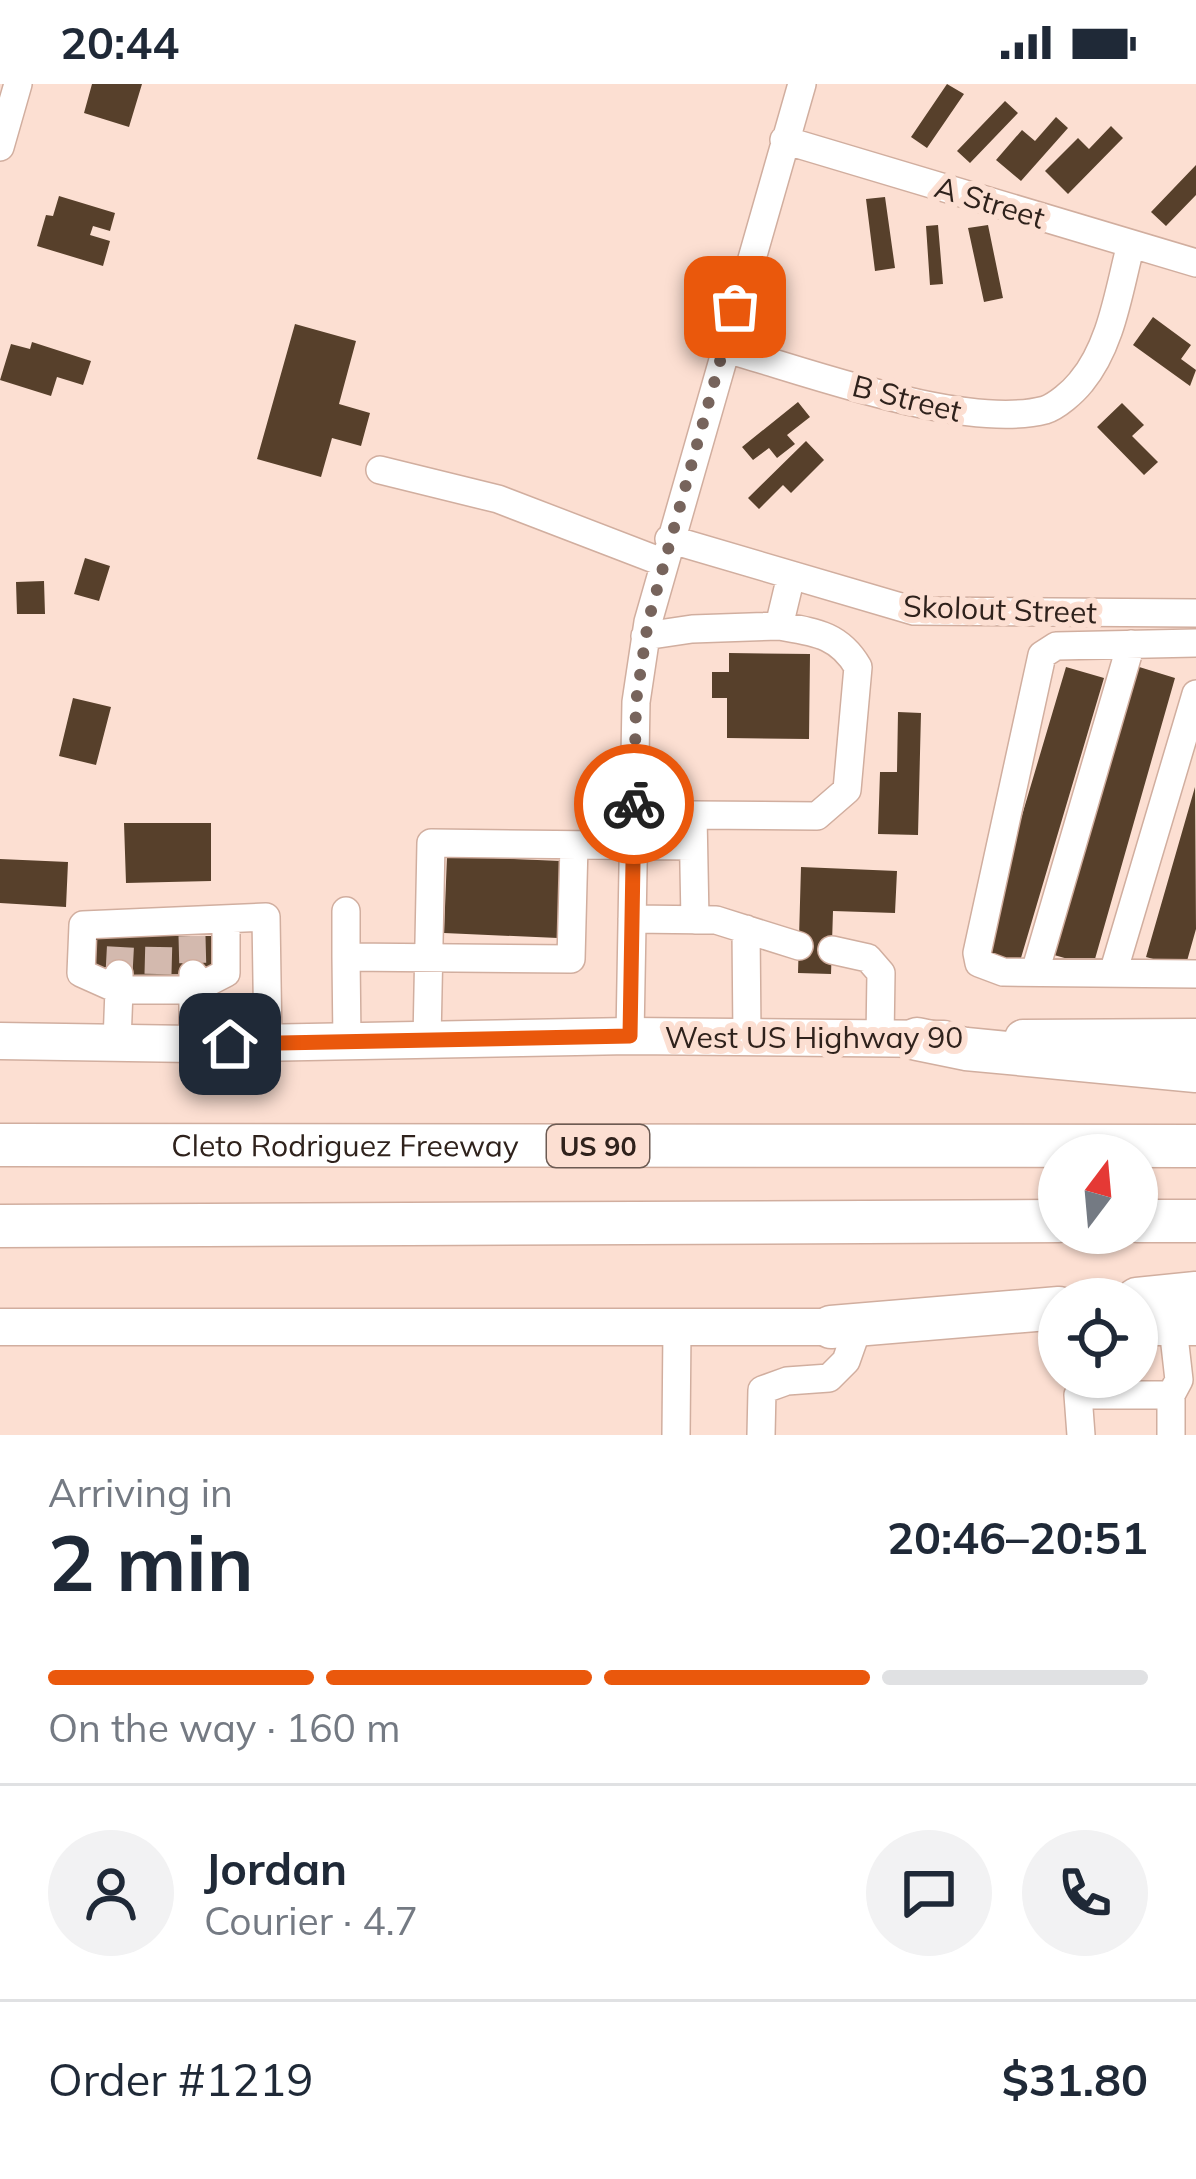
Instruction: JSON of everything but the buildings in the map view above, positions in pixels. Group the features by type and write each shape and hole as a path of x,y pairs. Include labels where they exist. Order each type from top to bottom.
{"highway":[{"path":"899,1038 1196,1071"},
{"name":"Cleto Rodriguez Freeway","path":"0,1145 1196,1146"},
{"path":"0,1226 1038,1221"},
{"path":"1158,1221 1196,1221"},
{"path":"844,1327 1038,1310"}],"main road":[{"name":"West US Highway 90","path":"0,1042 1196,1037"},
{"path":"0,1327 1038,1327"}],"street":[{"path":"0,147 19,84"},
{"path":"630,1036 636,702 645,636 723,348 802,84"},
{"name":"A Street","path":"784,140 1196,263"},
{"name":"B Street","path":"723,348 971,415 1051,409 1082,382 1104,342 1131,244"},
{"name":"Skolout Street","path":"380,470 498,499 666,550 791,576 914,611 1196,613"},
{"path":"779,626 791,576"},
{"path":"645,636 779,626 828,634 858,667 847,790 818,816 693,814 695,920"},
{"path":"1196,643 1057,646 1042,655 977,953 979,963 987,968 1196,974"},
{"path":"1035,972 1130,644"},
{"path":"1113,973 1196,694"},
{"path":"427,1040 431,843 693,846"},
{"path":"346,957 572,959 574,845"},
{"path":"346,911 347,1042"},
{"path":"226,919 226,973 193,982 119,982 81,974 83,925 122,930 192,928 226,919 266,917 268,1043"},
{"path":"632,919 716,920 799,946"},
{"path":"746,929 747,1037"},
{"path":"832,950 868,958 881,973 899,1038"},
{"path":"117,1042 119,982"},
{"path":"193,982 193,1044"},
{"path":"1171,1435 1172,1395 1179,1380 1176,1319"},
{"path":"761,1435 762,1390 787,1381 829,1378 845,1361 844,1327"},
{"path":"676,1435 677,1328"},
{"path":"1081,1435 1078,1395 1172,1395"}],"tunnel":[{"path":"119,974 121,936"},
{"path":"158,974 159,936"},
{"path":"192,936 193,974"}],"way so far":[{"path":"634,804 636,702 648,622 735,307"}],"route":[{"path":"230,1044 630,1036 634,804"}]}
